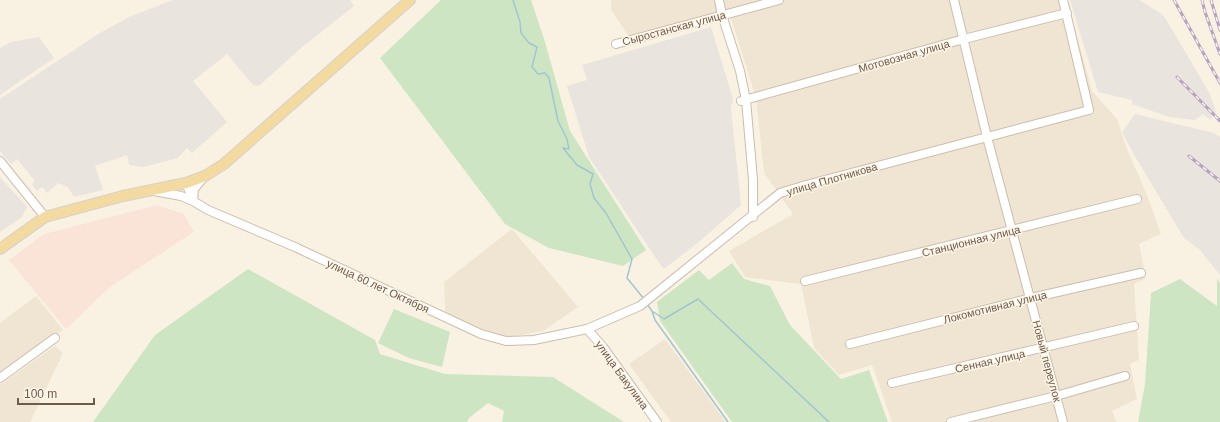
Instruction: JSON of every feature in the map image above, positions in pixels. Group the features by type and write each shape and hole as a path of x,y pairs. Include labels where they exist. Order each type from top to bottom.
{"main road":[{"path":"0,249 46,217 123,196 186,183 205,176 224,164 410,0"}],"street":[{"path":"719,0 722,15 740,70 753,180 753,217"},
{"name":"Сыростанская улица","path":"616,44 779,0"},
{"name":"Новый переулок","path":"954,0 1012,231 1063,422"},
{"path":"1063,0 1067,12"},
{"name":"Мотовозная улица","path":"744,100 1067,12"},
{"name":"улица Плотникова","path":"587,329 640,306 753,217 780,193 1089,110 1067,12"},
{"path":"0,161 46,217"},
{"path":"193,201 194,189 205,176"},
{"path":"186,183 193,201"},
{"name":"улица 60 лет Октября","path":"149,191 181,196 193,201 208,210 301,250 481,334 506,341 534,340 587,329"},
{"name":"Станционная улица","path":"805,281 1137,199"},
{"name":"Локомотивная улица","path":"850,344 1031,298 1141,273"},
{"name":"Сенная улица","path":"892,384 1134,326"},
{"name":"улица Бакулина","path":"587,329 603,347 657,422"},
{"path":"0,378 55,338"},
{"path":"951,422 1056,396 1125,376"}],"shaded area":[{"path":"173,0 350,0 354,6 301,48 260,85 253,85 227,54 193,81 227,122 192,153 187,148 178,158 143,167 129,165 127,155 95,166 103,190 74,197 68,187 58,183 47,193 42,187 37,191 32,184 35,181 17,159 11,164 0,151 0,99 98,34 129,17"},
{"path":"611,0 1067,0 1092,91 1117,119 1126,147 1147,195 1161,234 1139,244 1146,278 1134,284 1139,360 1130,364 1137,399 1112,411 1117,422 892,422 872,365 839,375 814,348 801,284 745,277 729,251 793,214 764,173 756,98 728,9 630,38 611,10"},
{"path":"1070,0 1139,0 1164,16 1210,94 1216,112 1210,120 1203,114 1195,120 1169,117 1132,104 1132,100 1098,92"},
{"path":"711,27 733,99 731,108 741,205 700,241 664,269 589,157 567,86 587,80 582,65"},
{"path":"39,37 54,58 0,95 0,48 11,42"},
{"path":"1135,114 1214,133 1220,137 1220,275 1200,250 1184,238 1133,153 1122,132"},
{"path":"0,177 27,207 22,217 0,232"},
{"path":"157,205 184,214 194,232 110,287 66,329 9,260 44,234"},
{"path":"512,229 578,307 543,331 503,338 445,313 444,282"},
{"path":"36,296 63,330 0,374 0,323"},
{"path":"665,339 726,422 671,422 629,364"},
{"path":"55,346 63,353 30,422 0,422 0,385"}],"green space":[{"path":"441,0 531,0 545,42 570,131 646,250 623,266 549,248 505,224 380,58"},
{"path":"732,263 744,279 770,286 790,325 841,379 869,370 888,422 732,422 660,321 657,302 699,270 709,280"},
{"path":"248,269 375,340 380,354 445,374 553,377 624,422 502,422 504,411 488,403 469,418 467,422 93,422 155,335"},
{"path":"1180,279 1217,306 1217,279 1220,283 1220,422 1138,422 1145,384 1151,293"},
{"path":"394,309 450,332 442,367 409,358 378,343"}],"waterway":[{"path":"513,0 520,22 521,33 529,43 537,47 532,67 538,74 545,73 549,78 558,121 567,139 569,149 563,148 577,165 593,174 590,184 594,198 606,213 632,259 627,278 644,299"},
{"path":"652,311 664,319 698,299 829,422"},
{"path":"647,304 652,311 655,320 728,422"}],"railway":[{"path":"1174,0 1220,83"},
{"path":"1202,0 1220,54"},
{"path":"1211,0 1220,30"},
{"path":"1177,77 1220,121"},
{"path":"1189,156 1220,181"}]}
